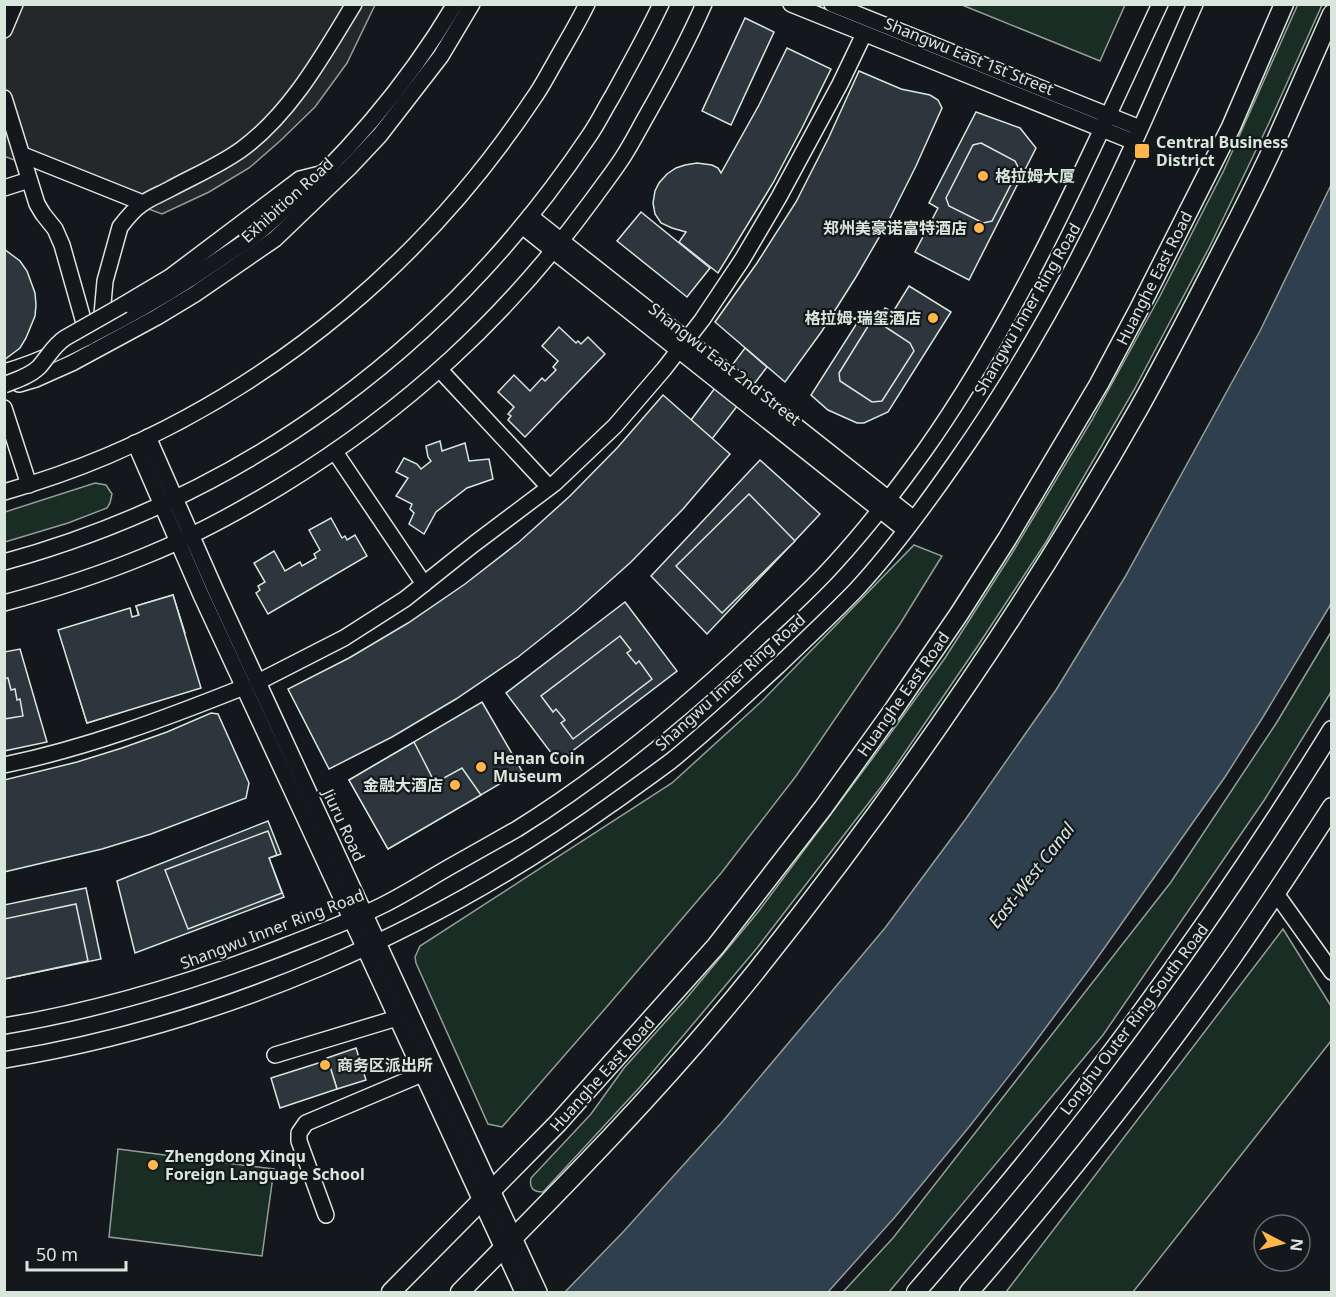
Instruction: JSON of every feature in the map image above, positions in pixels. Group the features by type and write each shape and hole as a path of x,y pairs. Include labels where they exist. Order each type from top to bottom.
{"main road":[{"name":"Huanghe East Road","path":"391,1293 590,1089 716,946 823,808 894,709 1007,539 1099,384 1231,127 1284,4"},
{"path":"460,1293 594,1156 755,973 860,837 933,736 1047,564 1140,408 1273,147 1332,14"},
{"name":"Longhu Outer Ring South Road","path":"916,1293 1002,1191 1116,1047 1198,935 1332,730"},
{"path":"969,1293 1134,1090 1231,958 1332,807"}],"street":[{"path":"4,30 15,4"},
{"path":"94,334 105,281 120,227 143,203 217,165 243,148 270,124 320,61 354,4"},
{"name":"Exhibition Road","path":"4,372 31,364 94,334 159,298 266,227 323,173 368,125 428,47 454,4"},
{"name":"Exhibition Road","path":"4,387 36,379 72,363 157,317 195,294 275,238 349,168 380,135 441,56 472,4"},
{"path":"4,492 106,457 207,406 257,376 297,348 354,303 396,265 442,217 482,170 534,98 587,4"},
{"path":"4,562 131,519 210,481 336,403 397,354 469,286 526,221 590,135 645,39 661,4"},
{"path":"4,603 71,583 146,556 260,499 335,452 389,413 440,370 498,314 529,280 623,157 680,57 704,4"},
{"name":"Shangwu East 1st Street","path":"791,4 1105,122"},
{"name":"Shangwu East 1st Street","path":"832,4 1137,135"},
{"name":"Shangwu Inner Ring Road","path":"4,1026 85,1009 177,984 244,962 358,916 518,828 651,734 700,693 832,566 927,448 993,344 1022,293 1160,4"},
{"name":"Shangwu Inner Ring Road","path":"4,1060 81,1044 178,1019 255,994 371,945 439,911 535,856 585,823 671,760 721,718 855,590 910,525 957,460 1064,287 1116,181 1195,4"},
{"path":"4,765 87,744 141,726 251,684 344,638 405,599 549,487 615,426 702,320 742,260 779,197 840,84 864,33"},
{"path":"4,98 37,204 55,229 94,334"},
{"path":"22,155 143,203"},
{"path":"4,387 36,370 56,344 65,338 170,277 300,179 323,173"},
{"path":"4,188 29,180"},
{"name":"Shangwu East 2nd Street","path":"526,221 910,525"},
{"path":"440,370 549,487"},
{"path":"4,408 29,485"},
{"name":"Jiuru Road","path":"142,440 251,684 508,1244 533,1292"},
{"path":"335,452 424,584"},
{"path":"1275,892 1332,972"},
{"name":"Jiuru Road","path":"371,945 397,1018 423,1074 487,1197"},
{"path":"275,1055 397,1018"},
{"path":"326,1215 299,1142 299,1133 306,1123 423,1074"}],"green space":[{"path":"1298,4 1322,5 1269,123 1210,246 1134,390 1046,542 884,783 757,948 640,1087 543,1192 534,1190 531,1187 531,1178 591,1114 624,1068 685,1000 758,912 945,658 1011,555 1092,420 1160,296 1224,170"},
{"path":"962,5 1125,5 1100,61"},
{"path":"95,483 106,485 112,494 107,508 68,523 5,542 5,512"},
{"path":"914,545 942,556 900,624 796,776 722,872 502,1127 488,1124 416,963 415,957 420,946 672,783 762,701"},
{"path":"1331,632 1331,692 1265,799 1103,1035 889,1292 843,1292 893,1238 1171,882 1277,722"},
{"path":"1283,929 1331,1006 1331,1041 1133,1292 1006,1292"},
{"path":"118,1149 274,1169 262,1256 109,1237"}],"shaded area":[{"path":"4,5 375,5 347,63 315,107 249,168 209,192 162,214 6,157 4,153"}],"water":[{"name":"East-West Canal","path":"1331,185 1331,604 1225,777 1030,1049 895,1217 828,1292 565,1292 624,1231 723,1121 885,928 965,820 1056,690 1125,577 1260,331"}],"building":[{"path":"745,18 774,32 731,125 702,111"},
{"path":"787,48 831,69 773,183 718,273 679,242 686,232 661,223 655,214 653,203 655,191 667,174 685,165 697,163 712,165 721,173 759,105"},
{"path":"859,71 901,89 930,95 938,100 942,108 888,222 822,331 785,382 715,322 757,263 796,202"},
{"name":"格拉姆大厦","path":"976,112 1020,128 1036,148 969,280 915,252 938,208 929,203"},
{"path":"981,143 1015,161 1019,169 992,221 983,223 949,206 946,198 973,145"},
{"path":"641,212 710,268 687,297 617,241"},
{"path":"4,249 20,261 27,271 35,293 36,305 35,316 26,338 20,348 4,360"},
{"path":"909,286 951,312 888,412 864,423 857,423 828,410 811,395 864,312 873,318 876,314 880,317 885,308 893,312"},
{"path":"878,322 910,343 914,351 882,401 872,402 840,381 839,373 870,323"},
{"path":"559,327 576,343 578,341 581,344 588,337 605,354 525,437 508,420 511,416 508,414 514,407 498,392 514,375 530,391 542,378 545,381 556,370 553,367 558,361 542,346"},
{"path":"745,348 767,367 712,439 691,420"},
{"path":"663,395 730,454 683,509 631,562 576,611 518,657 456,699 392,737 329,769 288,689 349,658 408,623 465,584 519,542 570,496 618,447"},
{"path":"440,441 442,451 465,443 469,461 489,459 493,479 467,488 436,512 424,534 409,524 414,513 410,509 412,504 396,496 408,478 396,472 404,458 417,464 421,469 431,461 426,446"},
{"path":"760,460 820,514 707,634 651,576"},
{"path":"749,494 795,541 722,613 676,566"},
{"path":"331,518 342,538 345,536 347,540 355,535 367,556 268,614 256,593 260,590 258,586 265,582 254,563 274,551 285,571 300,562 302,566 316,558 314,554 320,550 309,530"},
{"path":"173,595 185,633 166,639 145,675 139,676 135,689 117,706 119,713 87,723 76,687 99,680 107,667 112,669 140,620 136,606"},
{"path":"173,595 201,688 87,723 58,630 130,608 132,617 139,615 136,606"},
{"path":"625,602 677,671 558,762 506,693"},
{"path":"620,636 631,650 627,653 636,664 639,661 652,679 573,739 561,723 565,720 556,709 553,712 541,696"},
{"path":"20,649 47,742 4,751 4,652"},
{"path":"4,678 8,678 11,690 15,689 17,700 20,699 23,716 4,719"},
{"path":"482,702 522,771 388,849 349,780"},
{"path":"211,713 218,714 249,783 246,798 151,834 102,849 4,872 4,780 122,748"},
{"path":"414,742 435,783 462,768 481,795 388,849 349,780"},
{"path":"268,821 281,854 269,858 284,897 135,953 117,881"},
{"path":"268,831 277,855 269,858 282,893 188,929 165,870"},
{"path":"86,888 101,959 4,979 4,905"},
{"path":"76,904 88,961 4,979 4,919"},
{"path":"356,1048 366,1080 337,1089 327,1058"},
{"path":"328,1060 337,1089 280,1108 271,1078"}],"place":[{"name":"Central Business District","path":"1142,151"},
{"name":"格拉姆大厦","path":"983,176"},
{"name":"郑州美豪诺富特酒店","path":"979,228"},
{"name":"格拉姆·瑞玺酒店","path":"933,318"},
{"name":"Henan Coin Museum","path":"481,767"},
{"name":"金融大酒店","path":"455,785"},
{"name":"商务区派出所","path":"325,1065"},
{"name":"Zhengdong Xinqu Foreign Language School","path":"153,1165"}]}
